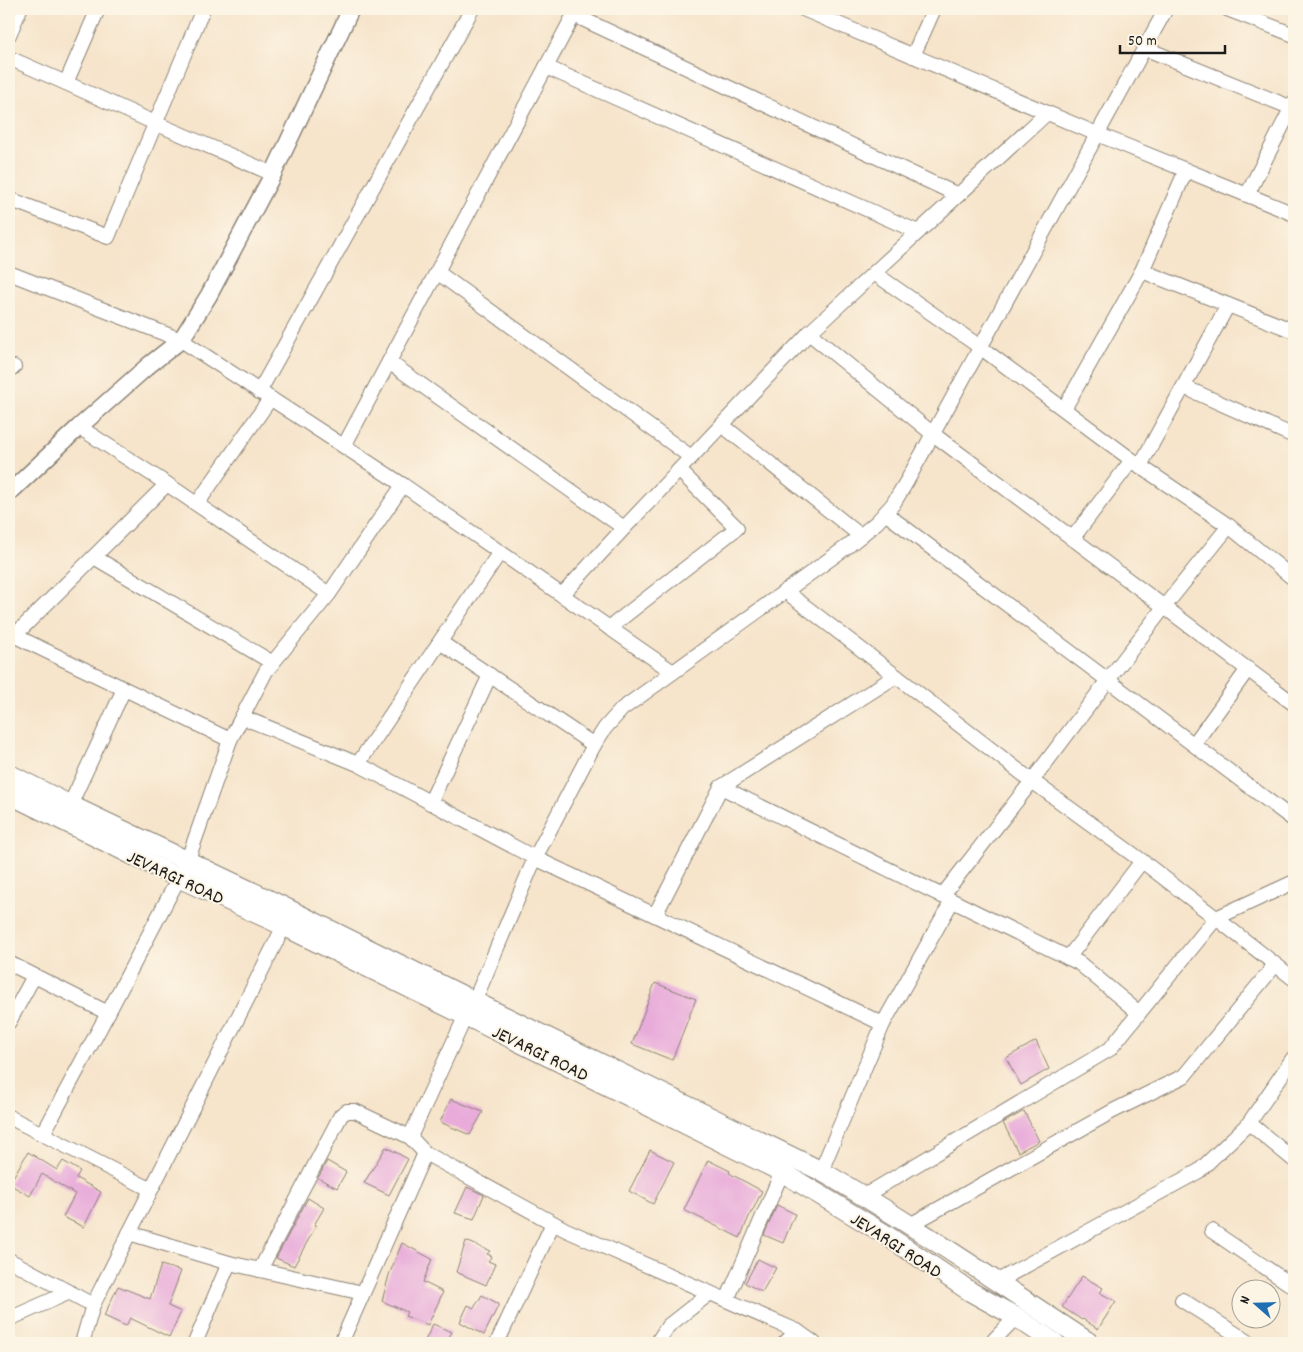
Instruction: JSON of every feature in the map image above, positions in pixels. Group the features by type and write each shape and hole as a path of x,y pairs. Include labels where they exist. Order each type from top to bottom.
{"main road":[{"path":"9,774 70,805 183,870 280,905 470,1008 821,1171 864,1196 1090,1343"},
{"name":"JEVARGI ROAD","path":"9,794 183,870 284,926 470,1008 782,1172 883,1233 971,1292 1016,1317 1054,1343"}],"street":[{"path":"9,35 20,9"},
{"path":"66,82 98,9"},
{"path":"9,199 108,237 203,9"},
{"path":"9,493 79,426 149,365 181,340 209,295 273,174 351,9"},
{"path":"197,504 264,395 472,9"},
{"path":"803,9 1097,134 1294,214"},
{"path":"913,56 934,9"},
{"path":"410,1137 470,1008 535,858 594,745 605,728 622,709 861,536 893,504 908,481 980,346 1166,9"},
{"path":"1227,9 1294,35"},
{"path":"344,446 575,12 958,196"},
{"path":"1144,48 1293,106 1246,195"},
{"path":"9,58 273,174"},
{"path":"546,67 918,232"},
{"path":"562,595 809,334 1047,113"},
{"path":"1064,410 1142,271 1186,170"},
{"path":"1142,271 1294,331"},
{"path":"437,272 691,457"},
{"path":"9,273 181,340 403,485 673,672"},
{"path":"874,273 980,346 1136,463 1230,526 1294,579"},
{"path":"1072,538 1136,463 1184,387 1228,305"},
{"path":"809,334 933,434 1294,704"},
{"path":"389,362 624,528"},
{"path":"1184,387 1294,436"},
{"path":"722,425 861,536"},
{"path":"79,426 329,594"},
{"path":"609,628 737,528 679,470"},
{"path":"167,484 12,635 230,740"},
{"path":"43,1134 183,870 230,740 266,671 329,594 403,485"},
{"path":"885,513 1294,820"},
{"path":"821,1171 884,1024 947,898 1108,680 1230,526"},
{"path":"358,764 500,552"},
{"path":"94,557 273,663"},
{"path":"785,591 1032,781 1142,861 1294,980"},
{"path":"440,642 594,745"},
{"path":"1194,744 1248,669"},
{"path":"430,803 490,675"},
{"path":"655,916 720,787 896,676"},
{"path":"70,805 124,689"},
{"path":"242,717 358,764 535,858 884,1024"},
{"path":"720,787 1078,963 1139,1012"},
{"path":"1068,958 1142,861"},
{"path":"864,1196 1110,1049 1216,918 1294,882"},
{"path":"82,1343 93,1305 284,926"},
{"path":"9,963 108,1013"},
{"path":"910,1226 1113,1111 1184,1076 1275,964"},
{"path":"9,1022 34,976"},
{"path":"996,1282 1200,1171 1249,1123 1290,1073 1294,1058"},
{"path":"260,1270 341,1115 347,1111 355,1112 410,1137 425,1153 566,1230 797,1331 814,1343"},
{"path":"9,1117 150,1189"},
{"path":"1249,1123 1294,1160"},
{"path":"341,1343 425,1153"},
{"path":"728,1300 782,1172"},
{"path":"497,1343 553,1223"},
{"path":"1212,1230 1294,1287"},
{"path":"129,1233 229,1263 363,1293"},
{"path":"9,1260 93,1305"},
{"path":"195,1343 229,1263"},
{"path":"9,1319 70,1292"},
{"path":"657,1343 668,1326 710,1293"},
{"path":"1182,1300 1250,1343"},
{"path":"991,1343 1016,1317"},
{"path":"785,1343 797,1331"}],"building":[{"path":"655,983 696,999 672,1060 632,1044"},
{"path":"1036,1041 1049,1069 1021,1085 1006,1058"},
{"path":"451,1099 483,1112 470,1135 440,1122"},
{"path":"1024,1111 1039,1141 1018,1152 1003,1123"},
{"path":"386,1147 408,1159 389,1195 364,1183"},
{"path":"650,1150 674,1162 653,1204 629,1191"},
{"path":"28,1152 57,1170 63,1161 80,1171 76,1178 101,1192 84,1227 63,1217 75,1194 42,1174 30,1196 9,1184"},
{"path":"708,1160 762,1191 740,1238 684,1210"},
{"path":"327,1161 346,1172 337,1188 318,1178"},
{"path":"467,1187 484,1195 474,1219 455,1213"},
{"path":"308,1198 324,1208 294,1266 276,1258"},
{"path":"777,1205 795,1214 783,1243 764,1235"},
{"path":"466,1241 490,1251 487,1254 492,1256 488,1261 495,1264 486,1285 456,1272"},
{"path":"402,1243 432,1259 423,1282 443,1292 428,1325 405,1316 407,1312 382,1301 389,1275"},
{"path":"758,1259 776,1268 762,1292 745,1283"},
{"path":"161,1265 181,1271 168,1306 181,1312 169,1337 130,1318 126,1326 104,1316 118,1286 150,1299"},
{"path":"1082,1276 1103,1288 1100,1293 1116,1301 1098,1329 1062,1307"},
{"path":"482,1295 499,1304 484,1335 460,1322 468,1305 474,1308"},
{"path":"433,1324 452,1332 446,1343 424,1343"}]}
